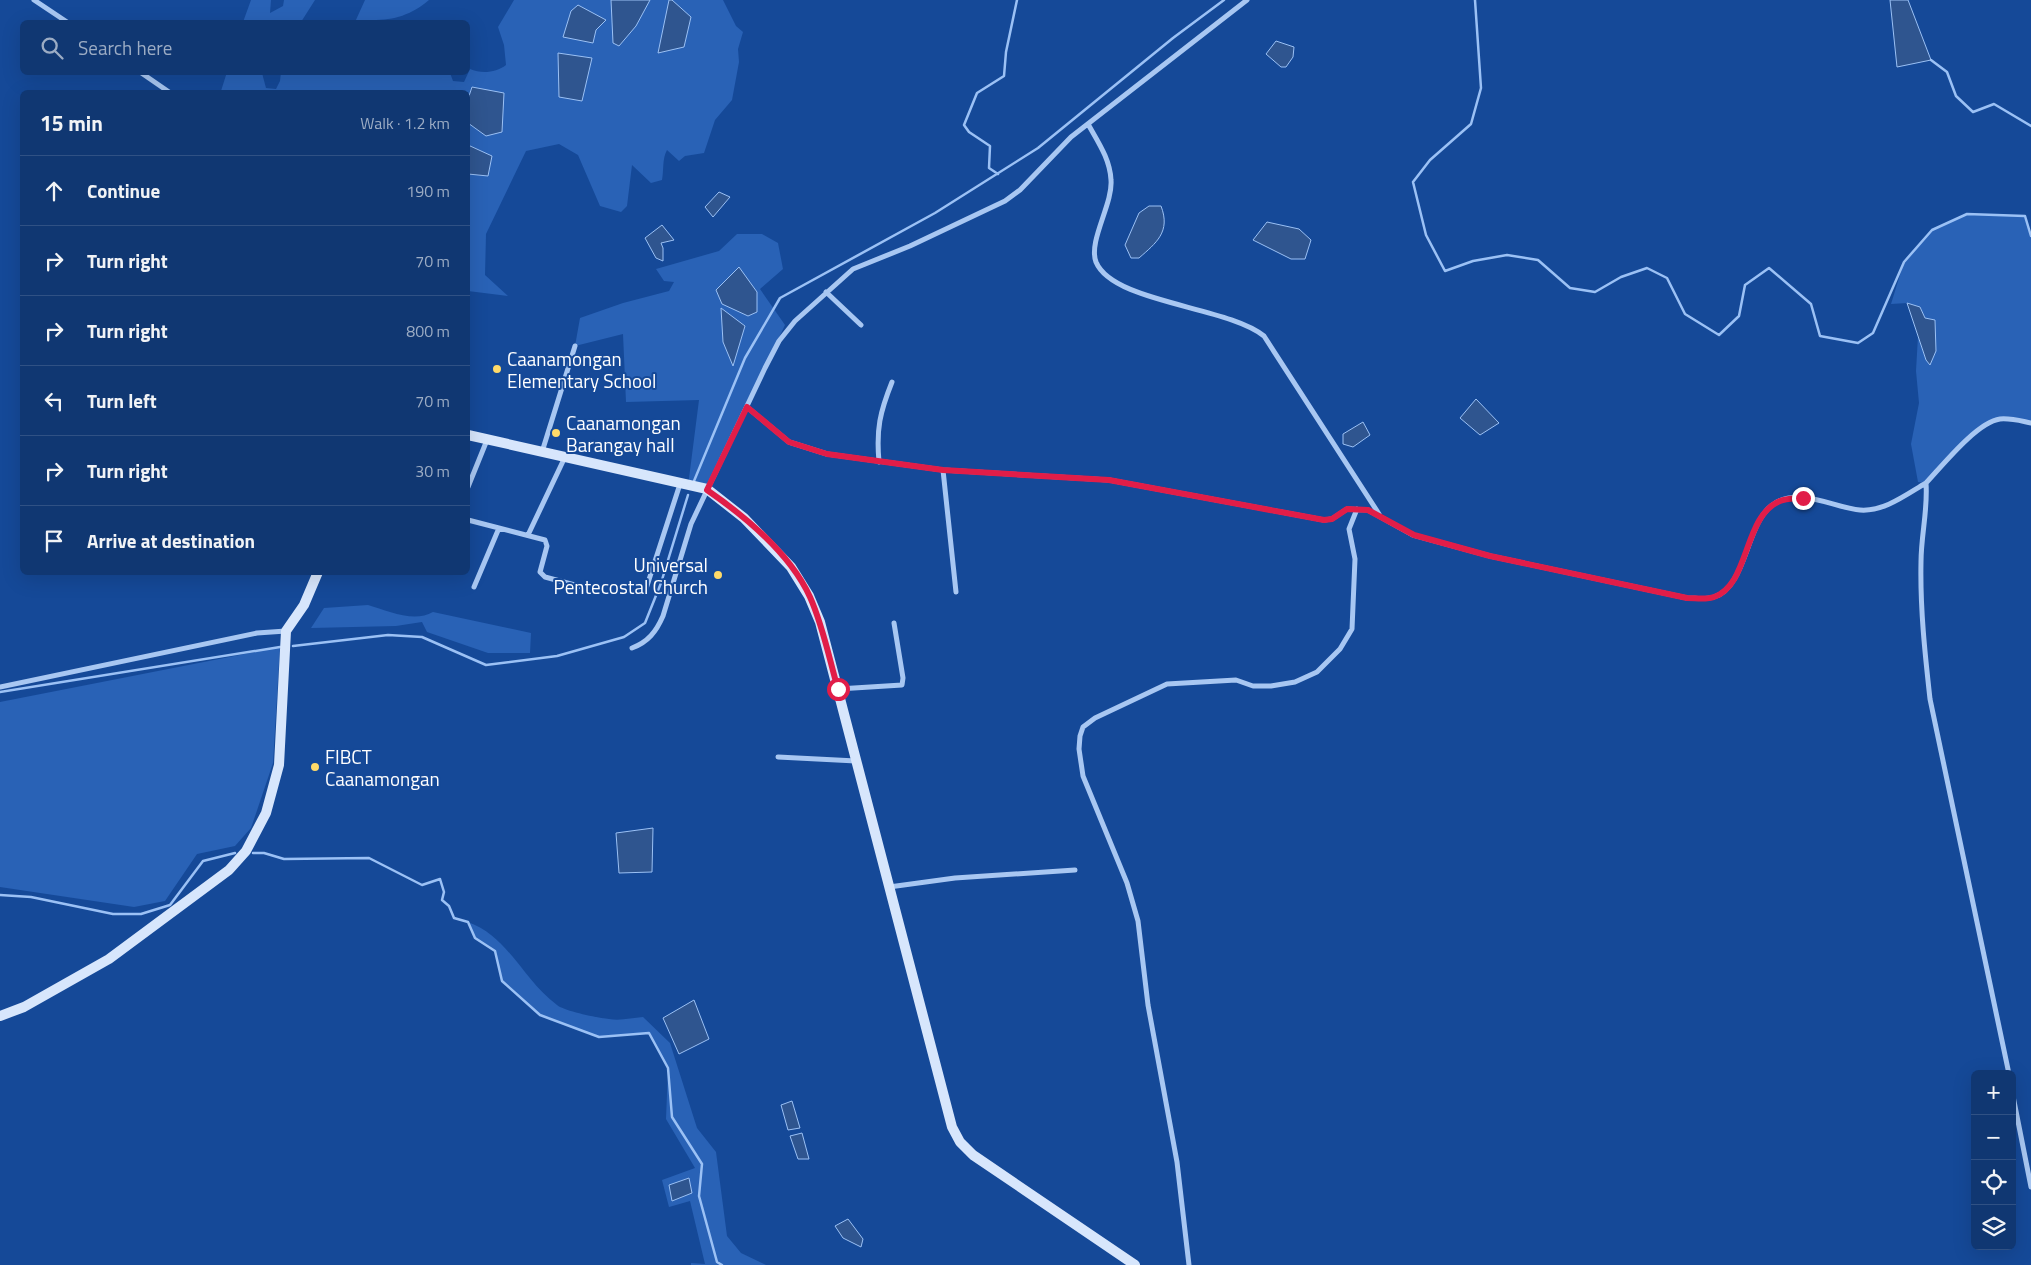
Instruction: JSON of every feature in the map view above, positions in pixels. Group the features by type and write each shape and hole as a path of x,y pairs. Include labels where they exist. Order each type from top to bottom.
{"street":[{"path":"34,0 64,20"},
{"path":"632,648 645,643 656,630 663,616 686,536 764,368 780,341 795,321 853,269 910,246 1004,201 1020,190 1056,151 1088,124 1247,0"},
{"path":"144,75 166,90"},
{"path":"1088,124 1104,153 1112,182 1094,249 1096,262 1100,268 1111,279 1130,289 1243,323 1264,336 1380,515 1395,526 1414,535 1490,556 1687,598 1702,599 1715,597 1727,590 1735,578 1758,524 1771,506 1782,500 1803,498 1860,510 1881,507 1926,483 1983,426 1998,420 2011,419 2031,423"},
{"path":"826,292 861,325"},
{"path":"542,452 575,346"},
{"path":"880,462 878,446 880,411 892,382"},
{"path":"747,407 777,433 801,447 880,462 943,470 1109,480 1324,520 1332,519 1347,509 1357,509 1380,515"},
{"path":"470,436 707,490 744,518 773,547 799,578 820,622 952,1127 960,1142 972,1155 1135,1265"},
{"path":"470,482 487,440"},
{"path":"528,535 565,457"},
{"path":"943,470 956,592"},
{"path":"1926,483 1928,505 1921,561 1923,638 1930,699 2008,1070"},
{"path":"646,592 680,484"},
{"path":"1189,1265 1177,1162 1148,1005 1137,916 1127,883 1083,776 1079,749 1080,736 1084,727 1095,718 1167,684 1236,680 1253,686 1271,686 1295,682 1317,672 1340,649 1352,629 1355,559 1349,529 1357,509"},
{"path":"470,521 528,535 547,542 541,574 545,577 586,588"},
{"path":"474,588 499,528"},
{"path":"0,1016 24,1007 109,959 229,870 246,851 266,814 279,766 286,631 304,605 317,575"},
{"path":"838,689 902,685 903,678 894,623"},
{"path":"0,687 257,633 286,631"},
{"path":"778,757 857,762"},
{"path":"890,887 955,878 1075,870"},
{"path":"2016,1111 2031,1187"}],"shaded area":[{"path":"251,0 271,0 270,13 283,6 284,0 315,0 302,20 244,20"},
{"path":"365,0 429,0 402,16 388,19 356,20"},
{"path":"514,0 723,0 736,26 743,32 738,49 739,62 732,100 715,120 704,153 685,156 679,161 667,150 662,180 651,183 632,165 627,206 621,212 600,206 578,155 559,144 526,151 486,234 485,275 508,296 470,291 470,90 221,90 226,75 263,75 266,88 276,89 281,75 451,75 453,81 464,82 467,75 470,75 470,69 488,72 498,70 506,65 504,45 498,27"},
{"path":"611,0 650,0 636,26 619,46 613,43"},
{"path":"669,0 672,0 691,17 684,47 658,53"},
{"path":"1890,0 1908,0 1931,60 1897,67"},
{"path":"578,5 606,20 596,30 593,43 563,37 571,11"},
{"path":"1276,41 1294,47 1293,57 1286,67 1281,67 1266,54"},
{"path":"558,53 592,58 582,101 559,97"},
{"path":"472,87 504,93 502,132 486,136 470,124 470,93"},
{"path":"470,146 492,156 488,176 470,174"},
{"path":"719,192 730,197 713,217 705,207"},
{"path":"1149,206 1161,206 1164,215 1163,230 1156,242 1145,253 1139,258 1131,258 1125,245 1139,213"},
{"path":"1967,214 2025,216 2031,236 2031,423 1998,419 1983,426 1926,483 1918,482 1911,444 1919,403 1916,371 1918,336 1926,360 1930,364 1925,318 1920,307 1907,303 1891,304 1904,262 1932,230"},
{"path":"1267,222 1299,229 1311,240 1305,259 1291,259 1253,240"},
{"path":"662,225 674,240 661,243 663,261 656,258 645,238"},
{"path":"737,234 762,234 778,243 783,269 760,289 785,325 707,489 688,486 699,400 626,402 623,334 575,346 580,318 623,303 669,291 674,282 664,281 656,269 719,251"},
{"path":"739,267 757,292 757,312 748,316 722,304 716,290"},
{"path":"1907,303 1920,307 1925,318 1935,320 1936,351 1930,365 1926,360"},
{"path":"721,308 745,326 733,366 723,342"},
{"path":"1476,399 1499,423 1480,435 1460,418"},
{"path":"1363,422 1370,435 1353,447 1343,444 1343,434"},
{"path":"368,605 401,615 418,616 433,612 531,633 530,653 488,653 427,632 422,622 396,626 311,628 324,608"},
{"path":"280,647 273,763 251,828 235,846 197,854 165,901 134,907 0,887 0,702"},
{"path":"653,828 652,872 619,873 616,833"},
{"path":"468,922 482,929 505,948 545,995 557,1005 581,1014 613,1020 643,1017 670,1043 697,1128 716,1152 727,1236 741,1253 766,1265 691,1265 691,1263 705,1264 690,1201 669,1207 662,1180 695,1168 666,1119 668,1068 649,1033 599,1037 540,1015 502,981 495,951 475,938"},
{"path":"694,1000 709,1039 679,1054 663,1018"},
{"path":"792,1101 800,1128 788,1130 781,1105"},
{"path":"802,1133 809,1159 798,1159 790,1136"},
{"path":"689,1178 692,1193 672,1201 669,1185"},
{"path":"848,1219 863,1239 861,1247 843,1238 835,1226"}],"waterway":[{"path":"998,174 989,168 990,146 969,132 964,125 977,93 1004,76 1006,52 1017,0"},
{"path":"694,481 745,358 780,298 935,213 1038,148 1173,38 1224,0"},
{"path":"1475,0 1481,88 1471,124 1430,160 1413,182 1426,235 1445,271 1473,261 1507,255 1538,260 1570,288 1595,292 1621,277 1647,268 1667,278 1685,314 1719,335 1739,316 1745,285 1769,268 1811,304 1820,336 1858,343 1873,333 1904,262 1932,230 1967,214 2025,216 2031,236"},
{"path":"1931,60 1947,72 1956,96 1973,112 1994,104 2031,126"},
{"path":"293,646 388,635 422,637 486,665 557,656 624,637 645,623 661,583 688,495"},
{"path":"0,692 280,647"},
{"path":"0,895 31,897 113,914 141,914 170,905 203,861 235,853"},
{"path":"253,853 264,853 284,859 369,858 422,885 440,879 444,892 442,900 449,906 454,918 468,922 475,938 495,951 502,981 540,1015 599,1037 649,1033 668,1068 672,1117 702,1164 699,1196 717,1262 722,1265"}],"place":[{"name":"Caanamongan Elementary School","path":"497,369"},
{"name":"Caanamongan Barangay hall","path":"556,433"},
{"name":"Universal Pentecostal Church","path":"718,575"},
{"name":"FIBCT Caanamongan","path":"315,767"}],"route":[{"path":"838,689 820,622 799,578 773,547 744,518 732,507 707,490 729,440 747,407 789,442 827,454 903,466 943,470 1109,480 1324,520 1332,519 1347,509 1368,510 1414,535 1490,556 1687,598 1702,599 1715,597 1727,590 1735,578 1754,531 1771,506 1782,500 1803,498"}]}
